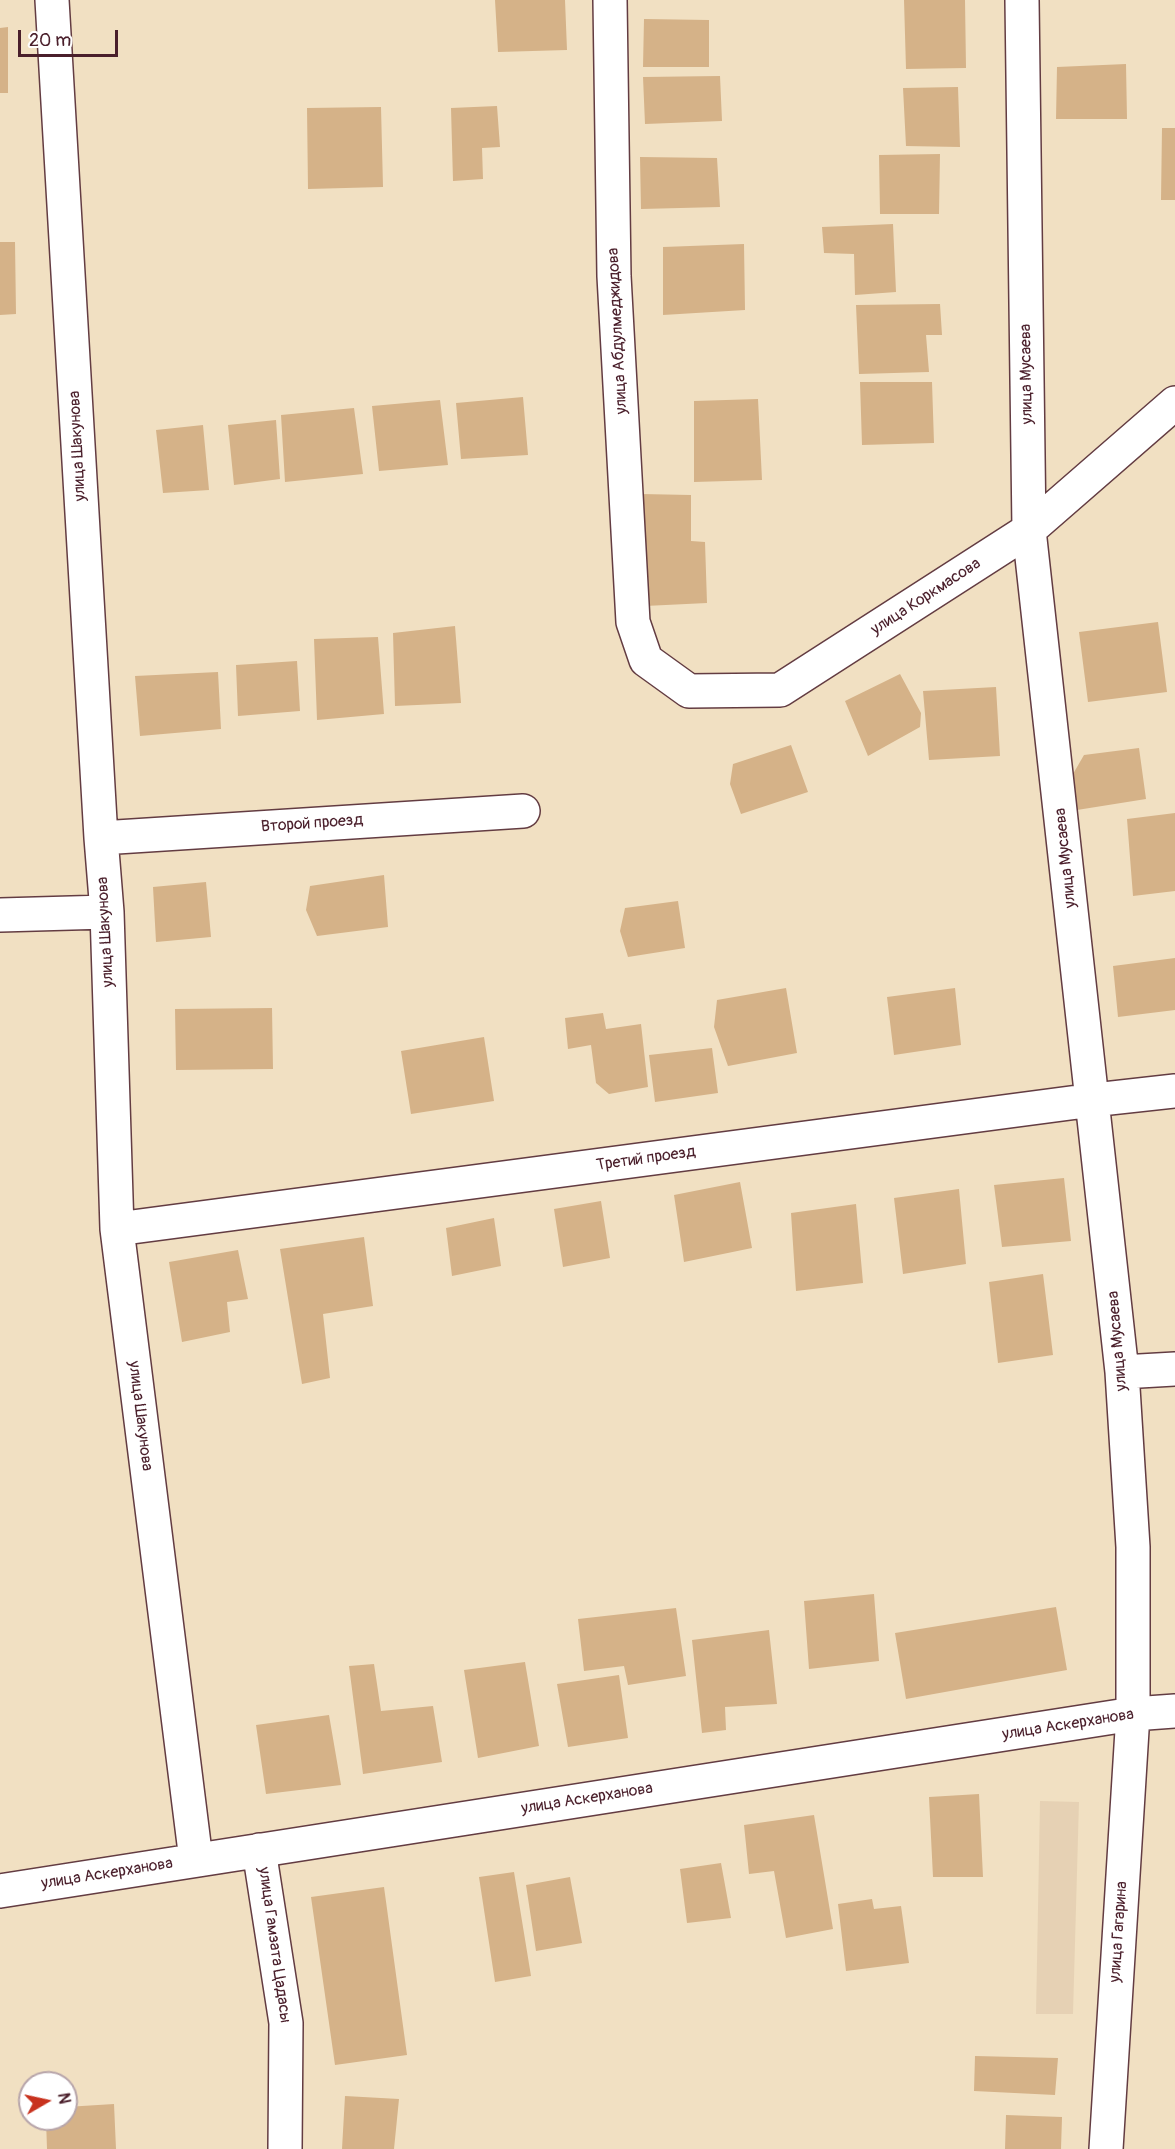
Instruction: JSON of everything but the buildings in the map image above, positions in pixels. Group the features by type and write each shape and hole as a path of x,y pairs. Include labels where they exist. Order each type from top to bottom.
{"street":[{"name":"улица Шакунова","path":"51,0 107,912 117,1229 196,1860"},
{"name":"улица Абдулмеджидова","path":"610,0 615,288 633,622 646,660"},
{"name":"улица Мусаева","path":"1022,0 1029,530 1122,1372 1133,1547 1133,1714"},
{"name":"улица Коркмасова","path":"646,660 689,691 780,690 1029,530 1175,403"},
{"name":"Второй проезд","path":"101,838 524,811"},
{"path":"0,915 107,912"},
{"name":"Третий проезд","path":"117,1229 1175,1091"},
{"path":"1122,1372 1175,1369"},
{"name":"улица Аскерханова","path":"0,1891 1133,1714 1175,1711"},
{"name":"улица Гагарина","path":"1106,2149 1133,1714"},
{"name":"улица Гамзата Цадасы","path":"259,1850 286,2024 285,2149"}],"shaded area":[{"path":"1040,1801 1079,1802 1073,2014 1036,2014"}]}
